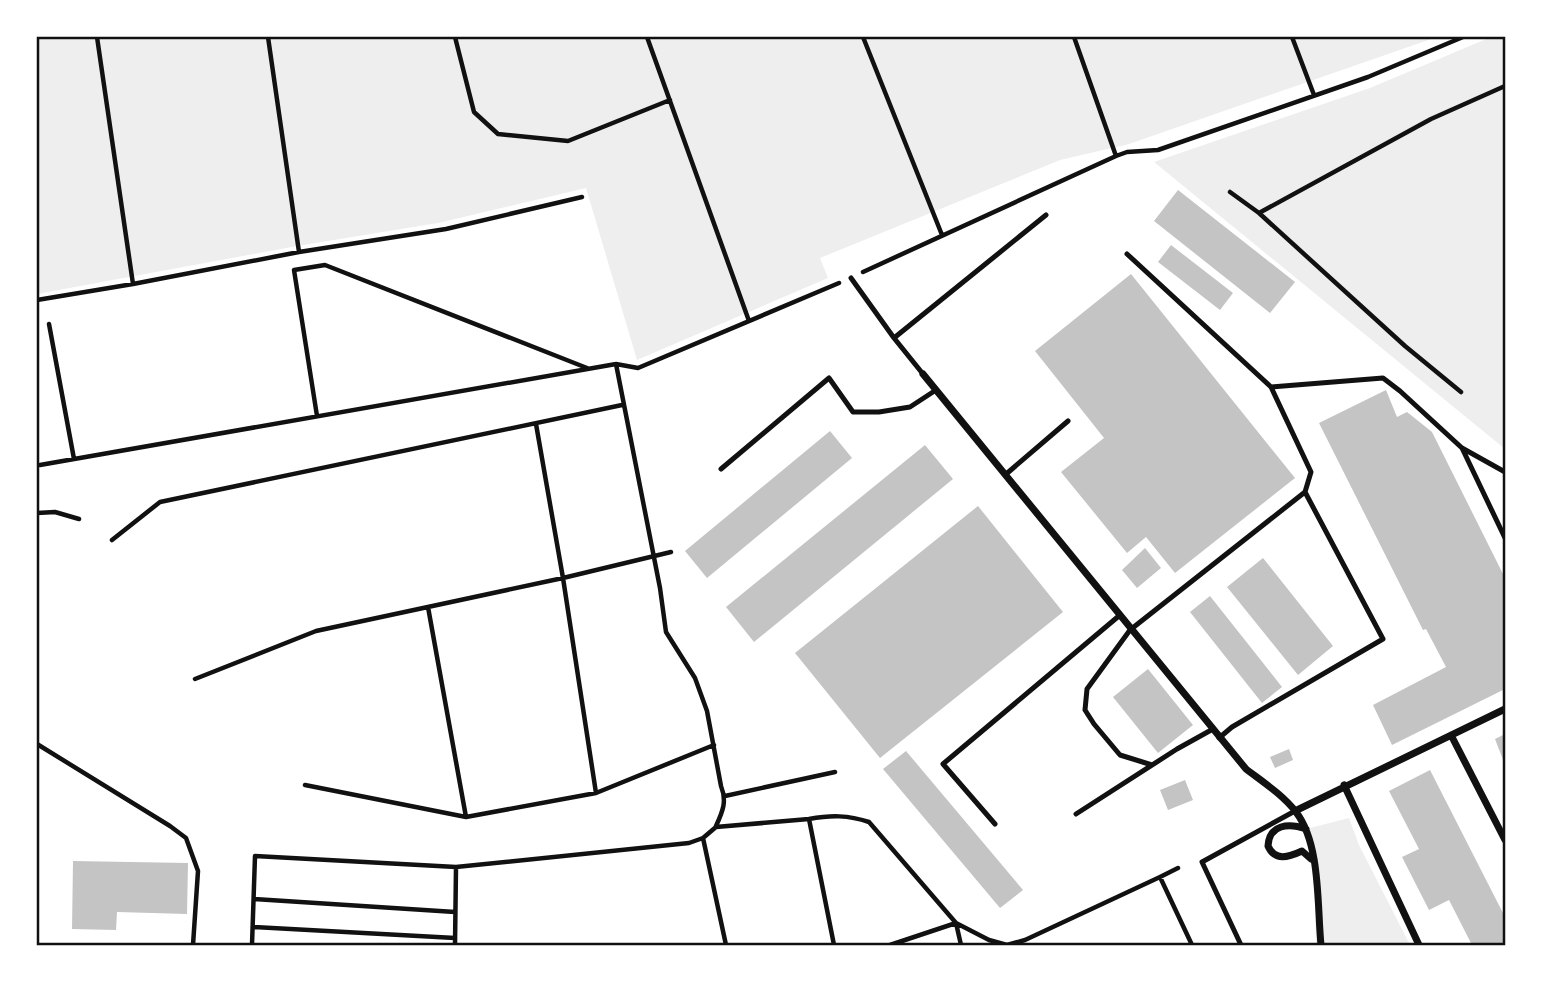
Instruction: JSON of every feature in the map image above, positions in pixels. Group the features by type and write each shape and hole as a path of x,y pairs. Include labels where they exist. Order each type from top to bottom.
{"street":[{"path":"923,374 1246,769 1295,811 1306,830 1314,866 1321,945"},
{"path":"1295,811 1505,709"},
{"path":"1451,735 1505,839"},
{"path":"1344,785 1419,945"},
{"path":"1306,830 1293,825 1280,826 1270,835 1268,846 1274,855 1279,857 1303,851 1310,856 1314,866"}],"lane":[{"path":"894,338 1046,215"},
{"path":"1127,254 1271,387 1311,472 1305,492 1130,630 1087,689 1085,710 1119,755 1152,765"},
{"path":"851,278 923,374"},
{"path":"721,469 829,378 853,412 879,412 910,407 936,390"},
{"path":"1271,387 1383,378 1462,447 1505,472"},
{"path":"1005,475 1068,421"},
{"path":"1462,447 1505,538"},
{"path":"1219,737 1383,639 1305,492"},
{"path":"995,824 943,764 1120,615"},
{"path":"1076,814 1213,729"},
{"path":"1241,945 1202,862 1295,811"}],"path":[{"path":"97,37 133,284"},
{"path":"268,37 299,252"},
{"path":"455,37 474,112 498,134 568,141 670,100"},
{"path":"647,37 749,321"},
{"path":"863,37 943,235"},
{"path":"1074,37 1116,156"},
{"path":"1292,37 1314,95"},
{"path":"40,465 616,364 638,368 851,278 1116,156 1127,152 1158,150 1368,77 1463,37"},
{"path":"1259,213 1432,119 1505,86"},
{"path":"1230,192 1259,213 1405,346 1461,392"},
{"path":"37,300 299,252 446,229 582,197"},
{"path":"317,416 294,270 325,265 590,369"},
{"path":"49,324 74,459"},
{"path":"252,945 255,856 456,867 689,843 703,838 716,827 723,811 725,796 707,711 695,678 666,632 616,364"},
{"path":"112,540 160,502 622,405"},
{"path":"536,424 596,793"},
{"path":"37,513 55,512 79,519"},
{"path":"195,679 316,631 671,552"},
{"path":"428,607 466,817"},
{"path":"37,744 170,825 186,838 198,871 193,945"},
{"path":"305,785 466,817 596,793 714,746"},
{"path":"725,796 835,772"},
{"path":"716,827 843,816 853,816 869,822 956,923 989,940 1007,944 1025,940 1178,868"},
{"path":"809,819 834,945"},
{"path":"703,838 726,945"},
{"path":"455,945 456,867"},
{"path":"1160,877 1192,945"},
{"path":"254,900 455,912"},
{"path":"890,945 956,923"},
{"path":"956,923 961,945"},
{"path":"253,926 455,938"}],"shaded area":[{"path":"37,37 1437,37 1129,144 1060,160 820,258 828,278 637,360 586,188 438,223 37,294"},
{"path":"1491,37 1505,37 1505,449 1154,162 1370,88"},
{"path":"1349,818 1359,845 1410,945 1316,945 1314,866 1306,829"}],"building":[{"path":"1178,190 1295,282 1270,313 1154,221"},
{"path":"1171,245 1233,293 1220,310 1158,262"},
{"path":"1131,274 1295,478 1175,573 1146,537 1127,553 1061,472 1104,438 1035,351"},
{"path":"1386,390 1397,417 1407,412 1432,432 1505,578 1505,689 1392,745 1373,705 1446,667 1426,629 1423,630 1319,423"},
{"path":"830,431 852,458 707,578 685,551"},
{"path":"925,445 953,479 754,642 726,607"},
{"path":"978,506 1063,612 880,758 795,653"},
{"path":"1145,548 1161,568 1137,588 1122,570"},
{"path":"1263,558 1333,646 1298,675 1227,587"},
{"path":"1210,596 1282,687 1262,703 1190,612"},
{"path":"1148,669 1193,725 1158,753 1113,697"},
{"path":"1505,734 1505,765 1495,739"},
{"path":"1289,749 1293,760 1275,768 1270,757"},
{"path":"906,751 1023,890 1000,908 883,769"},
{"path":"1430,770 1505,917 1505,945 1472,945 1449,900 1429,910 1402,857 1419,849 1389,791"},
{"path":"1185,780 1193,800 1168,810 1160,790"},
{"path":"73,861 188,863 187,914 117,912 116,930 72,929"}]}
